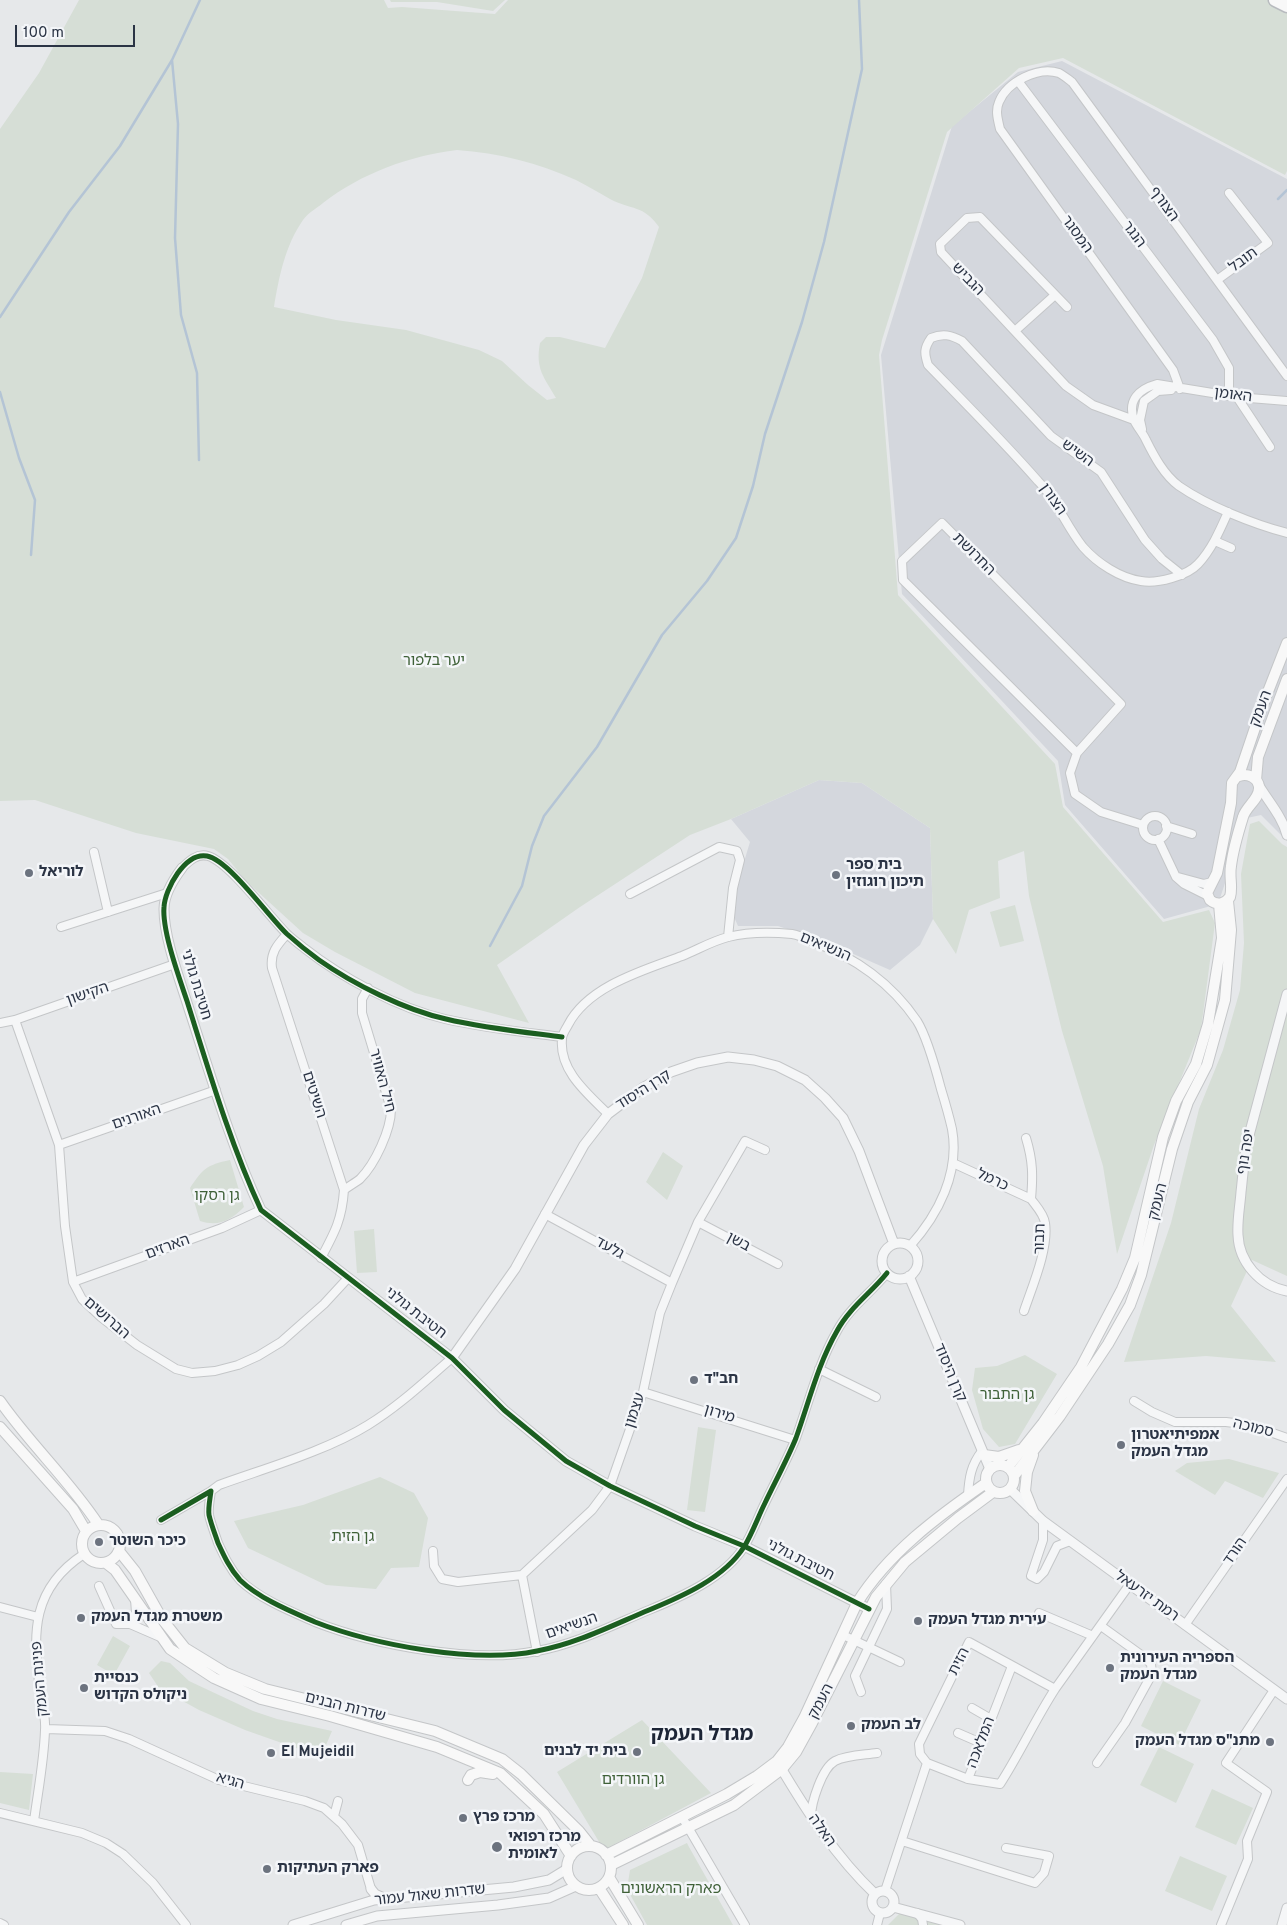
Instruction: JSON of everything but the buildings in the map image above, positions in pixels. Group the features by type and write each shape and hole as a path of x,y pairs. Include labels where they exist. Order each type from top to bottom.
{"highway":[{"path":"1275,0 1287,6"}],"main road":[{"name":"העמק","path":"1208,896 1208,889 1217,873 1231,803 1231,787 1239,776 1287,643"},
{"name":"העמק","path":"1011,1471 1020,1450 1043,1423 1081,1367 1122,1289 1135,1258 1163,1137 1176,1101 1196,1064 1208,1024 1222,938 1224,902 1231,894 1231,865 1238,834 1244,813 1259,793 1257,782 1258,757 1287,679"},
{"path":"1239,776 1248,775 1257,782"},
{"path":"1208,896 1213,902 1224,902"},
{"name":"העמק","path":"1011,1471 1060,1416 1108,1344 1130,1305 1141,1274 1172,1148 1188,1102 1207,1065 1225,1000 1231,930 1224,902"},
{"path":"0,1401 20,1429 83,1502 98,1524"},
{"path":"0,1426 73,1510 86,1531"},
{"path":"1033,1511 1025,1491 1027,1472 1037,1444"},
{"path":"983,1453 999,1458 1020,1450"},
{"path":"998,1465 1011,1471 1013,1485 1002,1494 993,1492 986,1483 986,1475 990,1469 998,1465"},
{"name":"העמק","path":"606,1855 727,1794 756,1776 779,1765 804,1718 857,1603 865,1591 898,1552 951,1508 986,1483"},
{"name":"העמק","path":"611,1865 734,1805 779,1765 800,1744 869,1609 886,1584 905,1562 993,1492"},
{"path":"98,1524 109,1526 118,1534 120,1539 119,1551 116,1556 106,1563 94,1562 84,1554 82,1544 86,1531 98,1524"},
{"name":"שדרות הבנים","path":"119,1551 134,1571 162,1619 185,1648 226,1673 265,1689 435,1731 502,1759 521,1774 579,1830 591,1846"},
{"name":"שדרות הבנים","path":"106,1563 115,1570 170,1649 214,1678 261,1699 330,1716 437,1747 500,1773 544,1814 571,1856"},
{"path":"453,1754 464,1763 468,1772 468,1780 471,1775 480,1772 504,1776"},
{"path":"591,1846 606,1855 611,1865 609,1877 599,1888 584,1890 576,1886 568,1876 567,1869 571,1856 576,1850 591,1846"},
{"path":"609,1877 638,1925"},
{"path":"599,1888 623,1925"}],"street":[{"name":"הצורף","path":"1018,81 1034,74 1046,72 1059,73 1072,82 1287,376"},
{"name":"המסגר","path":"1018,81 1006,91 999,102 997,112 1000,129 1173,370 1180,389"},
{"name":"הנגר","path":"1018,81 1213,340 1229,368 1233,396"},
{"name":"תובל","path":"1217,280 1268,243 1229,194"},
{"name":"הגביש","path":"1067,308 980,217 967,218 940,244 941,252 1016,330 1066,386 1092,405 1134,420"},
{"path":"1016,330 1055,295"},
{"name":"הצורן","path":"962,341 946,334 931,338 924,354 928,365 1050,493 1083,546 1098,562 1118,573 1142,582 1163,580 1182,575 1196,566 1207,554 1228,512"},
{"name":"השיש","path":"962,341 1051,436 1101,472 1145,540 1162,559 1182,575"},
{"path":"1180,389 1156,384 1145,387 1138,392 1134,400 1132,408 1134,420 1157,461 1176,484 1200,500 1286,533"},
{"name":"האומן","path":"1180,389 1287,401"},
{"path":"1142,432 1140,420 1144,401 1158,391 1180,389"},
{"path":"1233,396 1270,447"},
{"name":"החרושת","path":"1077,753 903,580 902,561 942,523 1121,704 1077,753 1070,773 1075,794 1101,812 1143,825"},
{"path":"1215,541 1231,548"},
{"path":"1257,782 1265,797 1282,820 1287,835"},
{"path":"1252,802 1268,806 1282,820"},
{"path":"1166,826 1165,832 1158,839 1151,839 1145,835 1143,825 1148,819 1155,816 1162,820 1166,826 1192,834"},
{"path":"1158,839 1176,877 1184,884 1208,896"},
{"path":"630,894 719,847 737,851 740,860 733,888 728,938"},
{"path":"94,852 108,912"},
{"path":"182,868 198,856 208,856 226,867 287,934 319,960 393,1001 446,1019 562,1037 563,1052 576,1080 608,1114"},
{"name":"חטיבת גולני","path":"182,868 167,892 164,907 165,924 175,964 216,1090 248,1184 261,1210 452,1358 504,1410 566,1461 610,1486 695,1526 744,1546 869,1609"},
{"path":"1176,877 1204,884 1212,882"},
{"path":"61,927 167,892"},
{"name":"הנשיאים","path":"562,1037 570,1021 582,1006 601,992 625,978 728,938 765,933 794,934 830,948 857,962 891,990 917,1022 935,1066 952,1130 953,1163 945,1193 924,1231 910,1246"},
{"name":"השיטים","path":"287,934 275,949 271,958 272,968 344,1190 337,1229 321,1258"},
{"name":"הקישון","path":"0,1023 16,1020 175,964"},
{"name":"חיל האוויר","path":"344,1190 366,1172 388,1134 391,1120 391,1109 362,1013 362,999 368,988"},
{"name":"יפה נוף","path":"1287,994 1246,1146 1238,1236 1243,1257 1255,1274 1273,1287 1287,1291"},
{"name":"הברושים","path":"16,1020 59,1145 65,1226 73,1282 82,1299 101,1317 137,1345 162,1362 176,1369 192,1373 230,1367 258,1356 281,1342 324,1304 348,1278"},
{"name":"קרן היסוד","path":"452,1358 515,1270 584,1145 608,1114 644,1087 671,1072 697,1063 728,1058 777,1066 805,1080 825,1098 843,1118 859,1151 894,1244"},
{"name":"האורנים","path":"59,1145 216,1090"},
{"path":"1026,1138 1032,1157 1033,1174 1030,1199"},
{"name":"עצמון","path":"522,1575 592,1510 610,1486 643,1392 660,1313 698,1222 745,1141 765,1150"},
{"name":"כרמל","path":"953,1163 1030,1199"},
{"name":"תבור","path":"1024,1311 1043,1251 1045,1222 1038,1208 1030,1199"},
{"name":"הארזים","path":"73,1282 222,1228 261,1210"},
{"name":"גלעד","path":"545,1214 672,1283"},
{"name":"בשן","path":"698,1222 778,1264"},
{"path":"900,1243 910,1246 916,1254 917,1264 913,1273 900,1279 890,1276 883,1265 883,1257 887,1249 894,1244 900,1243"},
{"name":"הנשיאים","path":"211,1491 209,1515 227,1562 240,1580 261,1595 292,1612 327,1626 376,1640 438,1652 490,1656 537,1652 587,1637 677,1598 724,1569 744,1546 795,1440 820,1369 837,1330 853,1308 874,1289 887,1273"},
{"name":"קרן היסוד","path":"909,1276 990,1469"},
{"path":"161,1520 219,1485 318,1449 368,1425 405,1399 452,1358"},
{"path":"820,1369 876,1397"},
{"name":"מירון","path":"643,1392 795,1440"},
{"name":"סמוכה","path":"1134,1401 1152,1412 1175,1422 1226,1422 1250,1425 1287,1438"},
{"path":"968,1495 969,1478 974,1460 983,1453"},
{"name":"הורד","path":"1184,1624 1287,1479"},
{"name":"רמת יזרעאל","path":"1010,1489 1043,1521 1287,1699"},
{"path":"1043,1521 1043,1540 1031,1576 1037,1579 1044,1572 1057,1546 1070,1541"},
{"path":"433,1551 434,1566 442,1579 458,1582 522,1575 537,1652"},
{"name":"פנינת העמק","path":"34,1821 46,1729 36,1644 38,1616 44,1599 56,1578 68,1564 84,1554"},
{"path":"861,1692 855,1676 887,1609 886,1584"},
{"path":"968,1779 1000,1784 1055,1689 1130,1584"},
{"path":"99,1586 116,1624 130,1624 148,1630 162,1638"},
{"path":"130,1624 136,1614 135,1599"},
{"path":"0,1607 38,1616"},
{"path":"1039,1613 1093,1636"},
{"path":"1097,1763 1125,1723 1152,1674 1150,1664 1144,1657 1101,1626"},
{"path":"843,1635 900,1662"},
{"name":"הזית","path":"927,1763 920,1754 919,1744 969,1642 1055,1689"},
{"name":"המלאכה","path":"927,1763 968,1779 1012,1666"},
{"path":"1221,1925 1248,1859 1247,1841 1267,1792 1226,1763 1274,1690"},
{"path":"972,1708 991,1719"},
{"name":"הגיא","path":"46,1729 105,1731 129,1739 219,1780 305,1801 324,1808 342,1824 358,1845 371,1889"},
{"path":"958,1732 981,1743"},
{"path":"811,1817 811,1806 827,1769 833,1762 843,1758 877,1753"},
{"path":"886,1891 927,1763"},
{"name":"האלה","path":"779,1765 811,1817 855,1876 875,1894"},
{"path":"334,1816 338,1801"},
{"path":"0,1812 82,1832 106,1843 123,1854 153,1883 186,1924"},
{"path":"682,1817 745,1925"},
{"path":"902,1841 1035,1883 1044,1873 1049,1856 1006,1848"},
{"name":"שדרות שאול עמור","path":"293,1925 365,1903 514,1887 549,1880 567,1869"},
{"name":"שדרות שאול עמור","path":"346,1925 376,1916 498,1905 548,1898 576,1886"},
{"path":"371,1889 378,1896 389,1899"},
{"path":"365,1903 370,1898 371,1889"},
{"path":"880,1891 886,1891 893,1897 892,1907 887,1912 880,1913 874,1909 872,1903 875,1894 880,1891"},
{"path":"892,1907 960,1925"},
{"path":"1282,1925 1287,1908"},
{"path":"877,1925 880,1913"},
{"path":"917,1913 922,1919 923,1925"},
{"path":"0,1923 4,1925"}],"shaded area":[{"path":"1062,61 1287,179 1287,841 1261,815 1247,818 1218,904 1164,919 1065,805 1058,761 902,594 881,355 952,126 1018,72"},
{"name":"בית ספר תיכון רוגוזין","path":"819,780 862,783 930,828 933,919 920,945 890,970 826,942 778,926 738,926 730,908 750,842 731,819"}],"green space":[{"name":"יער בלפור","path":"79,0 384,0 388,8 402,7 495,14 508,0 1287,0 1287,171 1285,175 1063,58 1019,68 947,132 882,340 879,355 898,595 1055,764 1063,807 1163,922 1209,910 1215,923 1201,1029 1154,1145 1117,1254 1103,1166 1062,1031 1029,896 1024,851 998,861 1000,898 969,910 956,954 933,919 930,828 862,783 819,780 690,835 580,907 497,965 529,1023 415,993 335,952 303,933 246,881 228,859 214,849 136,833 35,800 0,801 0,129 39,73","holes":["457,150 518,160 562,174 610,199 642,211 659,227 642,278 605,348 560,337 546,337 540,343 540,366 544,378 556,398 547,400 502,361 479,350 406,330 336,320 274,307 287,251 307,215 338,192 370,175 404,161"]},
{"path":"390,0 505,0 493,11 437,2 391,2"},
{"path":"1259,821 1287,847 1287,1276 1252,1260 1231,1306 1276,1362 1206,1356 1124,1362 1171,1223 1199,1109 1223,1050 1240,990 1244,943 1241,874 1250,824"},
{"path":"1015,905 1024,941 1000,947 990,912"},
{"path":"663,1152 683,1166 667,1200 646,1182"},
{"name":"גן רסקו","path":"230,1160 244,1207 234,1216 219,1223 200,1221 190,1188 198,1176 210,1166"},
{"path":"374,1229 377,1272 357,1273 354,1231"},
{"name":"גן התבור","path":"1025,1355 1057,1374 1015,1444 999,1447 983,1429 972,1390 975,1368 997,1366"},
{"path":"698,1427 716,1430 705,1512 687,1510"},
{"path":"1229,1459 1279,1473 1263,1498 1225,1481 1215,1495 1175,1471 1187,1463"},
{"name":"גן הזית","path":"380,1477 414,1493 428,1518 419,1567 391,1568 376,1589 326,1585 248,1548 234,1521 303,1505"},
{"path":"113,1636 130,1646 114,1675 97,1665"},
{"path":"161,1661 170,1663 189,1681 253,1711 277,1719 332,1731 323,1752 296,1748 245,1730 199,1710 159,1688 149,1673"},
{"path":"1163,1681 1201,1700 1179,1745 1141,1726"},
{"name":"גן הוורדים","path":"642,1720 711,1793 604,1850 557,1772"},
{"path":"1159,1747 1194,1764 1176,1803 1140,1785"},
{"path":"0,1772 33,1774 29,1810 0,1803"},
{"path":"1212,1789 1253,1808 1236,1845 1195,1827"},
{"name":"פארק הראשונים","path":"687,1843 733,1925 647,1925 627,1889 630,1870"},
{"path":"1180,1856 1227,1876 1212,1911 1165,1891"},
{"path":"901,1912 943,1923 943,1925 888,1925"}],"waterway":[{"path":"0,317 69,212 120,146 172,60 200,0"},
{"path":"490,946 522,886 532,846 544,816 597,747 662,635 707,581 736,538 753,486 765,434 802,322 824,242 862,69 859,0"},
{"path":"172,60 178,124 175,238 181,315 197,373 199,460"},
{"path":"1278,199 1287,190"},
{"path":"0,392 19,458 35,500 31,555"}],"cycle path":[{"path":"562,1037 489,1027 430,1015 397,1003 363,987 319,960 287,934 226,867 207,856 199,856 184,866 172,882 165,899 164,917 172,954 230,1133 261,1210 452,1358 504,1410 566,1461 610,1486 695,1526 744,1546 869,1609"},
{"path":"161,1520 211,1491 209,1515 212,1525 225,1558 240,1580 276,1604 315,1622 339,1630 395,1645 455,1654 512,1654 537,1651 566,1644 608,1628 689,1592 714,1577 736,1558 750,1537 796,1438 819,1370 830,1344 848,1315 887,1273"}],"place":[{"name":"לוריאל","path":"29,873"},
{"name":"בית ספר תיכון רוגוזין","path":"836,875"},
{"name":"חב\"ד","path":"694,1380"},
{"name":"אמפיתיאטרון מגדל העמק","path":"1121,1445"},
{"name":"כיכר השוטר","path":"99,1542"},
{"name":"משטרת מגדל העמק","path":"81,1618"},
{"name":"עירית מגדל העמק","path":"918,1621"},
{"name":"הספריה העירונית מגדל העמק","path":"1110,1668"},
{"name":"כנסיית ניקולס הקדוש","path":"84,1688"},
{"name":"לב העמק","path":"851,1726"},
{"name":"מתנ\"ס מגדל העמק","path":"1270,1742"},
{"name":"בית יד לבנים","path":"637,1752"},
{"name":"El Mujeidil","path":"271,1753"},
{"name":"מרכז פרץ","path":"463,1818"},
{"name":"מרכז רפואי לאומית","path":"497,1847"},
{"name":"פארק העתיקות","path":"267,1869"}],"district":[{"name":"מגדל העמק","path":"702,1736"}]}
